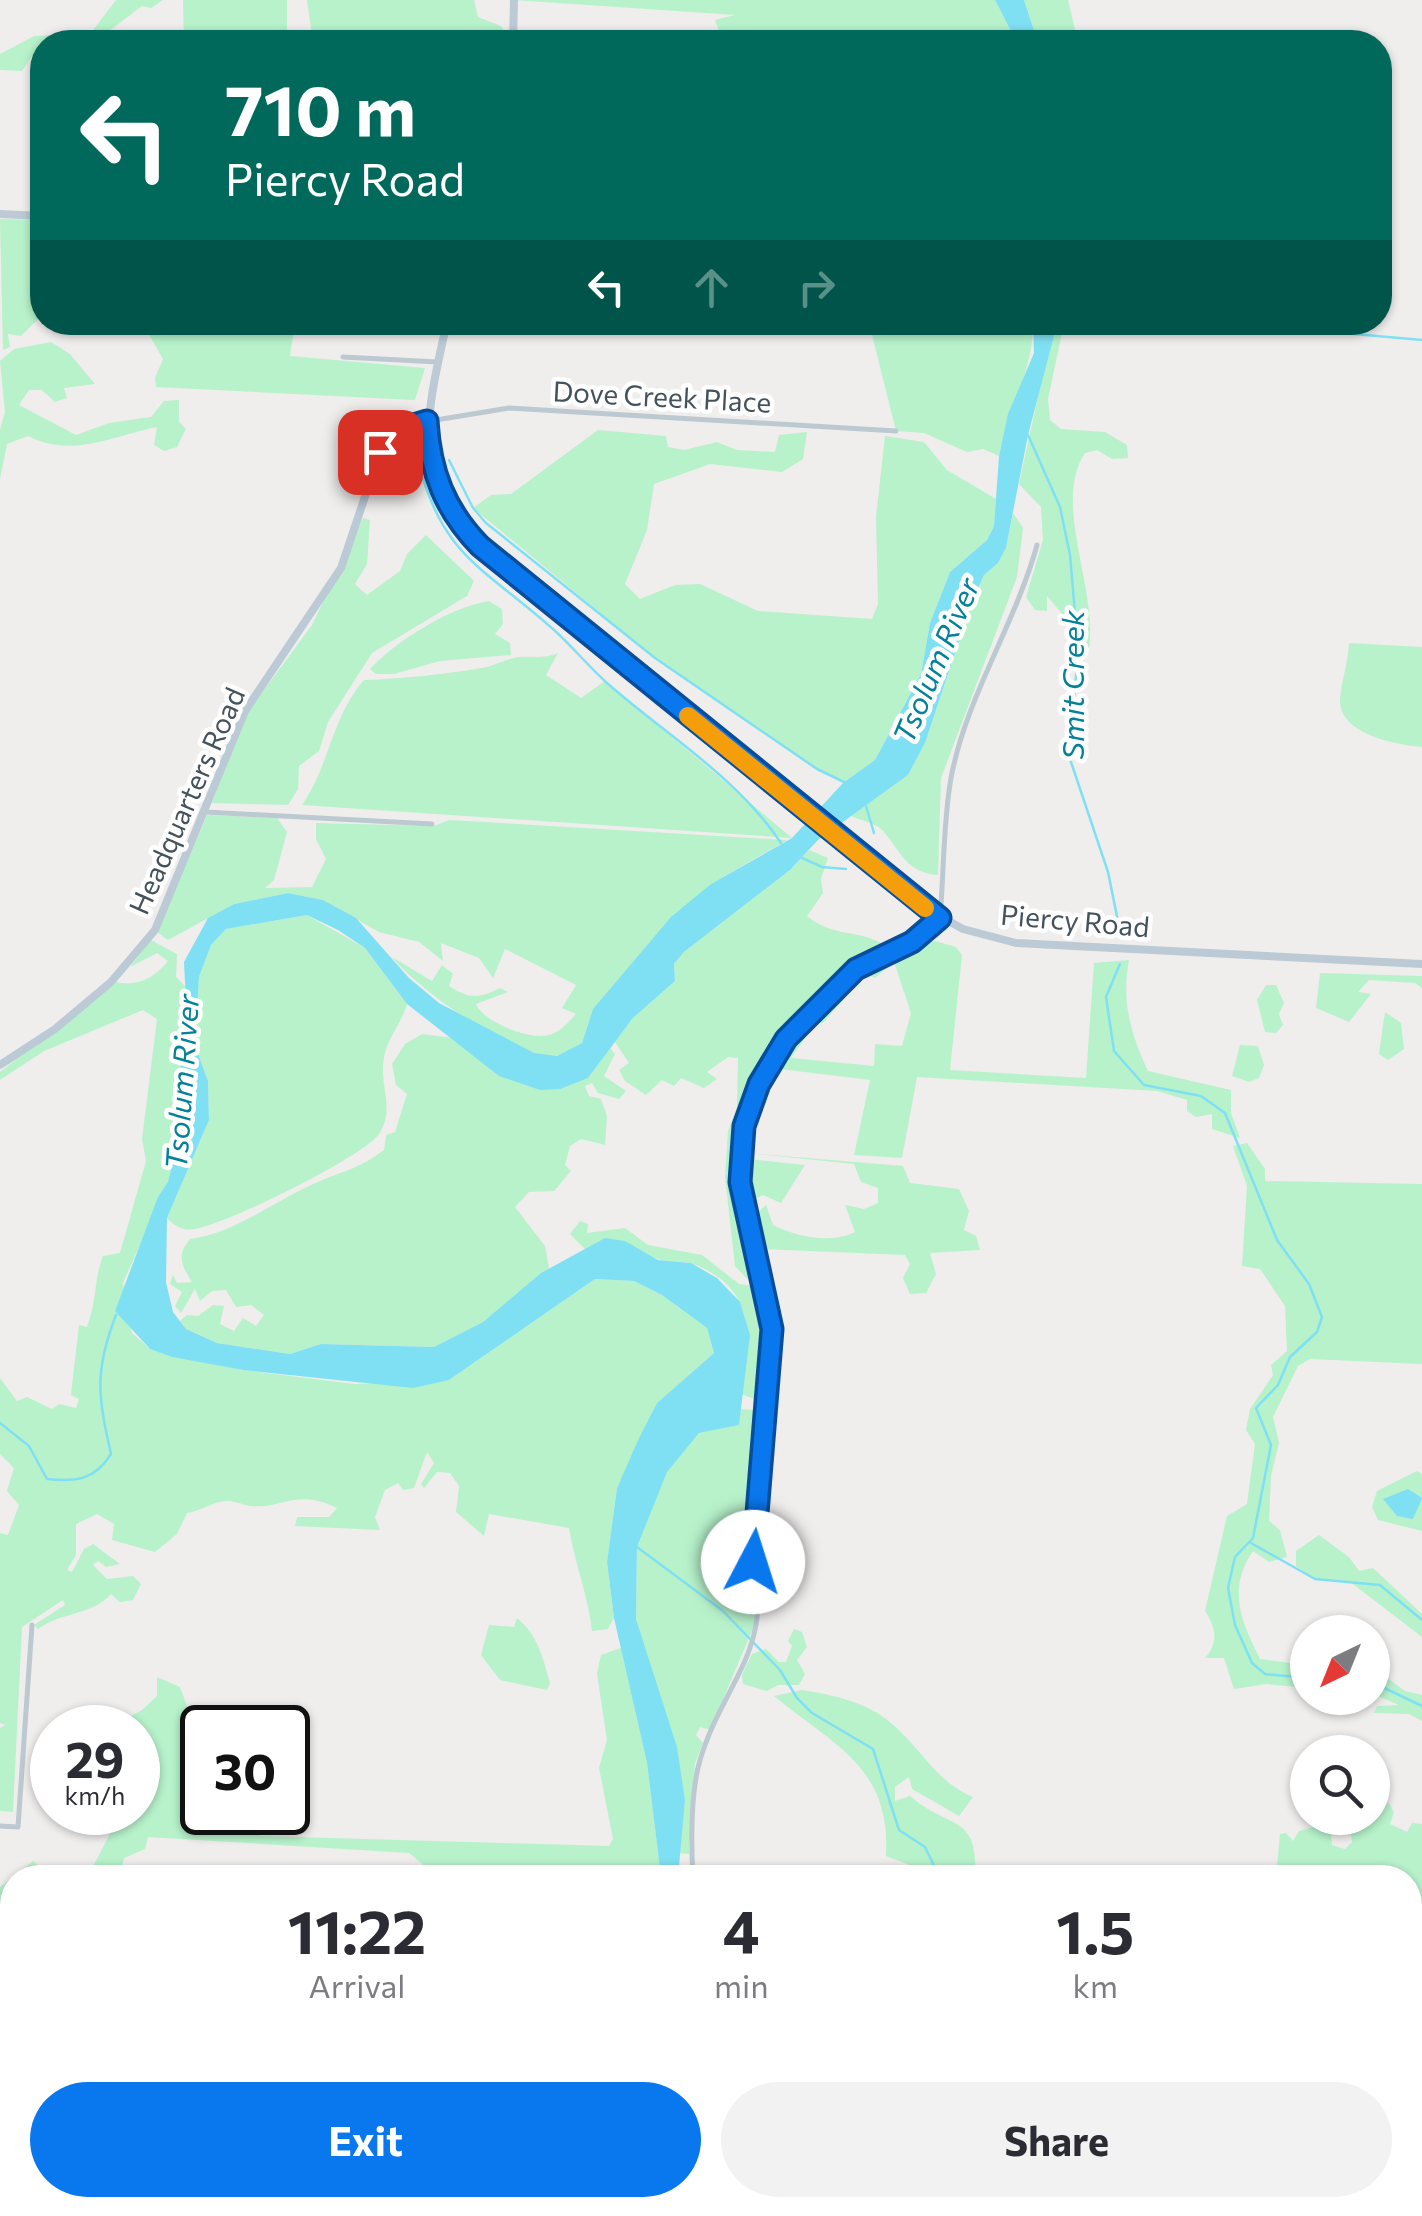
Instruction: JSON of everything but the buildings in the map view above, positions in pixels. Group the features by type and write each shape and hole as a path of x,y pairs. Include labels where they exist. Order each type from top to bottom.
{"main road":[{"path":"514,0 514,30"},
{"path":"0,214 30,215"},
{"path":"438,362 444,335"},
{"name":"Piercy Road","path":"438,362 427,421 436,479 458,524 500,565 940,918 1016,943 1422,964"},
{"name":"Headquarters Road","path":"0,1065 80,1008 145,943 165,911 246,711 341,568 380,452 404,428 427,421"}],"street":[{"path":"343,357 438,362"},
{"name":"Dove Creek Place","path":"427,421 509,408 896,430"},
{"path":"694,1865 700,1762 758,1631 761,1594 753,1562 772,1329 740,1182 744,1126 759,1084 786,1039 856,969 912,942 940,918 951,777 977,697 1007,631 1037,545"},
{"path":"203,812 432,824"},
{"path":"0,1826 18,1827 32,1625"}],"green space":[{"path":"116,0 163,0 151,8 142,6 110,30 93,30"},
{"path":"183,0 287,0 287,30 184,30"},
{"path":"307,0 474,0 478,17 504,30 311,30"},
{"path":"514,0 995,0 1010,30 719,30 715,20 735,15"},
{"path":"1024,0 1068,0 1075,30 1034,30"},
{"path":"30,38 30,59 22,71 0,70 0,54"},
{"path":"0,219 30,220 30,327 21,336 8,334 10,347 3,350"},
{"path":"149,335 293,335 290,356 425,368 415,400 156,387 155,378 163,359"},
{"path":"872,335 1032,335 1025,373 999,456 983,449 967,452 924,433 896,431"},
{"path":"1051,335 1061,335 1048,399 1050,420 1061,429 1105,432 1127,445 1128,458 1112,459 1097,450 1085,453 1076,473 1074,521 1088,600 1089,648 1071,643 1073,627 1047,596 1047,611 1035,610 1026,597 1043,540 1041,507 1019,484"},
{"path":"51,342 70,354 95,384 64,388 67,398 55,402 42,390 29,390 19,405 76,435 109,423 151,417 164,401 179,400 179,422 186,429 177,447 164,451 154,445 157,427 76,445 28,436 7,444 0,479 0,430 5,412 0,361 14,349"},
{"path":"598,430 666,436 668,447 684,450 717,442 737,450 775,452 779,435 807,432 803,459 782,472 710,464 654,484 647,530 625,584 640,599 675,585 700,584 758,611 872,619 878,604 876,517 885,436 924,442 947,470 996,499 994,526 987,540 950,572 930,623 921,674 875,760 844,782 817,769 655,658 473,508 491,495 511,494"},
{"path":"1013,513 1023,528 1017,577 941,778 938,875 927,873 904,859 879,828 851,816 908,775 925,743 973,599 984,575 998,563 1006,548"},
{"path":"363,518 370,520 367,564 355,584 367,595 400,571 407,554 426,535 474,581 467,596 372,653 328,722 319,751 299,766 298,789 288,805 212,803 242,720 312,625"},
{"path":"489,601 502,609 503,624 495,634 510,643 511,655 440,661 394,674 376,674 370,669 425,626"},
{"path":"1349,643 1422,647 1422,747 1370,735 1348,721 1340,698"},
{"path":"558,653 546,675 581,698 605,681 792,838 302,805 345,709 364,680 453,672"},
{"path":"207,815 277,818 287,832 274,880 265,888 312,887 326,859 316,839 316,823 434,826 449,820 787,840 711,884 593,1009 582,1043 555,1056 537,1054 491,1034 422,986 392,957 432,981 442,965 453,974 449,986 469,995 480,996 500,988 508,992 476,1004 486,1016 504,1026 541,1036 561,1029 576,1014 562,1008 576,985 505,949 493,978 479,958 441,943 443,961 419,942 379,932 323,900 288,893 234,904 168,940 157,932"},
{"path":"809,850 828,858 821,879 823,893 807,916 825,927 881,943 851,966 777,1042 742,1112 735,1178 756,1275 747,1279 735,1266 725,1177 728,1131 737,1107 738,1058 728,1057 707,1072 717,1079 704,1088 681,1078 674,1086 662,1080 646,1095 625,1081 619,1070 629,1063 615,1042 633,1018 675,981 674,964 684,952 790,870"},
{"path":"307,915 365,948 407,1004 384,1058 387,1109 383,1126 368,1145 291,1189 210,1225 179,1227 167,1218 209,1120 208,1081 195,1045 199,977 211,945 226,929"},
{"path":"151,940 177,954 176,977 185,986 178,1092 183,1119 168,1182 123,1283 132,1333 150,1349 243,1370 355,1384 449,1380 595,1279 634,1281 662,1295 707,1328 714,1353 657,1403 617,1488 607,1562 614,1618 608,1629 592,1631 569,1528 489,1514 484,1536 456,1512 459,1486 450,1473 437,1472 424,1488 421,1484 434,1463 427,1452 414,1488 403,1490 398,1483 385,1490 375,1517 380,1530 295,1526 297,1517 329,1517 337,1508 300,1499 262,1506 225,1501 187,1513 177,1534 155,1552 112,1540 114,1524 97,1514 76,1524 76,1555 67,1570 72,1572 84,1549 93,1544 120,1564 106,1567 98,1561 93,1565 107,1579 133,1576 141,1584 133,1600 120,1602 111,1594 95,1606 38,1629 34,1625 65,1605 63,1600 22,1627 13,1812 0,1811 0,1728 5,1725 0,1723 0,1533 8,1535 19,1505 7,1491 14,1468 0,1454 0,1378 17,1401 27,1397 52,1409 59,1404 76,1408 79,1399 71,1395 79,1325 87,1327 103,1256 120,1253 146,1161 142,1139 157,1019 143,1010 44,1051 0,1080 0,1072 115,982 138,982 157,972 168,961 157,953 130,967"},
{"path":"935,941 956,947 962,955 950,1070 1086,1078 1094,963 1129,960 1129,1017 1148,1071 1231,1090 1231,1113 1240,1138 1212,1129 1212,1114 1196,1117 1187,1111 1187,1100 1157,1091 917,1077 902,1158 854,1155 870,1080 772,1068 777,1054 856,973 861,979 823,1023 816,1023 791,1058 874,1066 875,1044 902,1046 911,1013 894,962 875,978 861,972 896,953"},
{"path":"1320,973 1422,976 1422,988 1415,983 1369,980 1358,992 1371,994 1349,1022 1316,1008"},
{"path":"1266,985 1276,985 1284,1003 1279,1014 1283,1025 1276,1033 1265,1032 1257,1000"},
{"path":"1385,1012 1401,1023 1404,1049 1388,1060 1379,1054"},
{"path":"422,1034 453,1038 499,1076 588,1078 610,1048 615,1054 604,1076 626,1091 619,1099 598,1093 592,1083 585,1086 589,1096 601,1099 607,1116 605,1145 581,1139 570,1146 565,1165 571,1171 554,1191 529,1192 515,1207 545,1246 549,1268 483,1322 434,1347 321,1344 290,1354 217,1343 186,1329 180,1321 187,1315 198,1316 213,1305 224,1306 220,1324 234,1331 243,1318 256,1326 264,1315 251,1305 236,1307 226,1290 212,1291 200,1301 195,1289 181,1313 175,1306 182,1292 170,1284 173,1275 177,1283 192,1282 182,1261 190,1239 240,1223 384,1150 386,1135 395,1132 407,1094 396,1085 392,1064 405,1044"},
{"path":"1240,1045 1258,1046 1264,1065 1259,1078 1249,1082 1232,1076"},
{"path":"1247,1143 1265,1169 1265,1181 1422,1184 1422,1364 1310,1359 1298,1366 1273,1417 1279,1443 1271,1476 1269,1521 1280,1530 1287,1557 1269,1562 1253,1551 1240,1579 1239,1592 1247,1631 1260,1659 1290,1663 1290,1686 1266,1684 1234,1689 1224,1658 1205,1658 1214,1635 1205,1611 1227,1516 1247,1504 1255,1444 1246,1430 1250,1409 1273,1375 1271,1365 1287,1351 1285,1306 1260,1269 1242,1266 1247,1186 1233,1146"},
{"path":"748,1153 903,1166 910,1183 959,1189 969,1211 964,1230 976,1236 980,1250 930,1253 936,1274 926,1293 910,1294 903,1278 910,1264 905,1255 761,1249 755,1215 766,1205 773,1225 803,1236 835,1238 855,1232 845,1205 864,1209 878,1203 878,1188 861,1182 854,1164"},
{"path":"748,1159 805,1165 781,1203 763,1195 749,1202 745,1188"},
{"path":"580,1221 588,1224 587,1233 625,1228 648,1245 702,1255 739,1284 761,1287 770,1336 757,1400 741,1394 746,1336 739,1302 730,1287 693,1264 660,1260 622,1241 607,1240 585,1249 570,1234"},
{"path":"740,1409 757,1410 749,1540 742,1564 757,1619 710,1730 700,1727 696,1735 703,1743 695,1763 689,1854 679,1853 685,1800 636,1619 637,1547 666,1472 699,1433 738,1425"},
{"path":"1417,1471 1422,1474 1422,1531 1378,1520 1372,1507 1377,1491"},
{"path":"1319,1535 1349,1557 1359,1571 1373,1568 1422,1614 1422,1637 1349,1581 1315,1579 1296,1566 1296,1551"},
{"path":"517,1618 539,1648 550,1683 547,1690 500,1680 481,1655 489,1625 514,1627"},
{"path":"794,1629 802,1632 807,1647 797,1660 805,1674 799,1685 778,1685 767,1691 743,1684 742,1675 752,1654 766,1649 779,1662 786,1662 792,1646 788,1641"},
{"path":"621,1648 647,1763 660,1865 424,1865 409,1853 148,1837 145,1849 124,1858 123,1865 94,1865 109,1835 160,1835 160,1705 147,1705 157,1696 157,1677 180,1687 186,1705 180,1705 180,1835 609,1846 613,1839 599,1768 607,1740 597,1674 601,1655"},
{"path":"1390,1680 1405,1691 1422,1695 1422,1721 1409,1714 1390,1713 1390,1705 1399,1705 1390,1701"},
{"path":"802,1690 826,1694 882,1716 949,1783 973,1797 959,1816 912,1789 909,1777 895,1787 895,1801 910,1796 959,1825 972,1842 975,1865 909,1865 886,1856 885,1825 869,1779 837,1745 774,1696"},
{"path":"1412,1823 1422,1824 1422,1865 1277,1865 1280,1834 1286,1833 1293,1841 1297,1835 1331,1835 1332,1845 1345,1849 1352,1842 1351,1835 1390,1835 1390,1824 1407,1832"}],"water":[{"path":"995,0 1024,0 1034,30 1010,30"},
{"name":"Tsolum River","path":"1033,335 1054,335 1028,435 1006,548 998,563 984,575 973,599 925,743 908,775 818,840 790,870 684,952 674,964 675,981 633,1018 588,1078 560,1089 540,1090 499,1076 407,1004 365,948 307,915 226,929 211,945 199,977 195,1045 208,1081 209,1120 167,1218 166,1282 173,1312 186,1329 217,1343 290,1354 321,1344 434,1347 483,1322 541,1273 605,1238 625,1241 658,1260 691,1263 717,1278 740,1302 750,1335 739,1425 699,1433 667,1472 637,1547 636,1619 677,1747 685,1800 679,1865 660,1865 647,1763 614,1618 607,1562 617,1488 657,1403 714,1353 707,1328 662,1295 634,1281 595,1279 449,1380 413,1388 243,1370 150,1349 115,1311 158,1197 168,1182 183,1120 178,1092 186,1003 184,962 208,918 234,904 288,893 323,900 356,918 409,978 439,1003 534,1053 557,1056 582,1043 593,1009 671,917 711,884 792,838 844,782 875,760 921,674 930,623 950,572 987,540 994,526 999,456 1008,414 1034,353"},
{"path":"1408,1489 1422,1498 1413,1519 1397,1516 1383,1499"}],"waterway":[{"path":"1366,335 1422,340"},
{"name":"Smit Creek","path":"1028,435 1060,507 1070,555 1078,648 1070,759 1108,872 1121,936"},
{"path":"416,454 438,516 467,556 553,629 607,683 744,797 781,843"},
{"path":"449,460 473,508 486,523 655,658 817,769 846,783"},
{"path":"866,806 874,833"},
{"path":"802,858 822,867 846,869"},
{"name":"Smit Creek","path":"1120,964 1106,997 1114,1051 1144,1085 1201,1096 1225,1113 1277,1240 1309,1284 1322,1317 1317,1332 1290,1357 1278,1385 1256,1408 1271,1445 1253,1538 1235,1557 1228,1588 1235,1625 1252,1663 1265,1674 1290,1676"},
{"path":"0,1423 29,1446 47,1479 76,1479 105,1463 111,1454 103,1416 101,1369 116,1315"},
{"path":"1251,1543 1315,1579 1380,1585 1422,1620"},
{"path":"637,1547 723,1611 780,1670 797,1698 812,1713 873,1749 899,1830 925,1847 934,1865"},
{"path":"1390,1691 1422,1706"}],"slow traffic":[{"path":"688,716 925,908"}],"route":[{"path":"380,452 404,428 427,421 430,456 444,500 458,524 480,546 940,918 912,942 856,969 786,1039 759,1084 744,1126 740,1182 772,1329 753,1562"}]}
